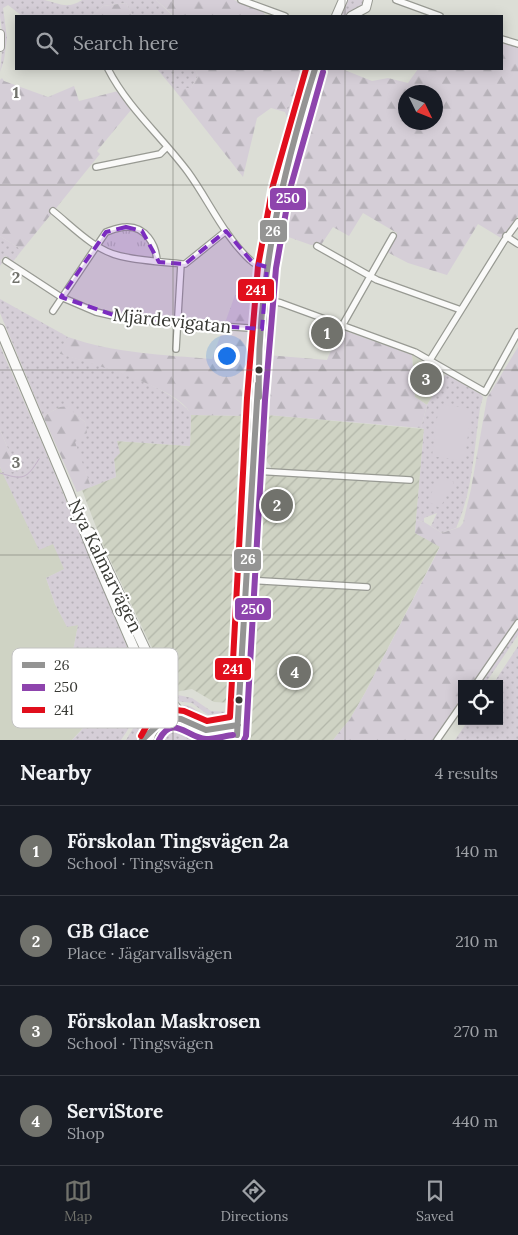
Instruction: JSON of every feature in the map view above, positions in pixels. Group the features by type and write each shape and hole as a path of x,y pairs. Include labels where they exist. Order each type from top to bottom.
{"main road":[{"name":"Nya Kalmarvägen","path":"0,328 134,648"},
{"name":"Nya Kalmarvägen","path":"68,490 104,559 145,648"},
{"name":"Nya Kalmarvägen","path":"178,710 199,734 201,740"},
{"path":"178,720 190,723"},
{"path":"149,740 153,730"}],"street":[{"path":"241,0 282,15"},
{"path":"336,15 343,0"},
{"path":"396,0 437,15"},
{"path":"353,15 363,10 370,1"},
{"path":"0,34 0,47"},
{"path":"503,39 518,44"},
{"path":"109,70 133,107 189,174 226,231 249,260 256,265 267,267"},
{"path":"214,740 224,735 237,738 256,412 259,399 258,384 267,267 284,178 302,109 316,70"},
{"path":"96,168 160,154 167,147"},
{"path":"53,212 96,245 119,256 181,264 185,264 226,231"},
{"path":"430,360 506,236 518,222"},
{"path":"53,311 106,232 126,227 146,233 152,242 157,255 157,261"},
{"path":"342,326 393,236"},
{"path":"506,236 518,244"},
{"path":"317,246 370,277 461,310"},
{"name":"Mjärdevigatan","path":"6,261 61,297 96,312 128,320 262,329"},
{"path":"176,349 181,264"},
{"path":"264,300 281,304 409,350 430,360 484,392 518,332"},
{"path":"253,470 410,480"},
{"path":"246,580 367,587"},
{"path":"479,680 518,623"},
{"path":"437,740 458,710"},
{"path":"190,723 202,730 238,725"},
{"path":"142,740 153,730"}],"highlighted area":[{"path":"126,227 142,231 159,262 185,264 226,231 253,263 267,267 262,329 128,320 61,297 106,232"}],"shaded area":[{"path":"412,355 439,370 435,377 442,381 427,405 415,397"},
{"path":"191,415 252,416 233,703 214,702 192,689 178,691 178,648 152,648 103,545 82,490 116,477 114,459 117,441 190,446"},
{"path":"268,415 424,429 415,533 440,546 365,693 350,719 333,740 247,740 253,618 259,603 263,483 267,476 270,475 271,467 265,459"},
{"path":"0,467 39,549 53,543 65,569 46,578 55,604 67,626 78,625 74,648 12,648 12,728 83,728 72,740 0,740"}],"green space":[{"path":"0,0 44,0 72,5 82,0 156,0 172,15 132,15 126,3 103,6 93,15 21,15 8,5 3,8 7,38 0,72 3,39"},
{"path":"156,0 234,0 262,11 265,15 172,15"},
{"path":"346,0 366,0 361,9 346,15 339,15"},
{"path":"126,3 132,15 93,15 103,6"},
{"path":"503,41 518,46 518,216 501,238 478,224 447,275 408,263 387,252 397,233 363,213 349,236 333,227 321,245 311,245 277,233 296,146 321,70 344,70 372,81 388,78 408,83 417,70 503,70"},
{"path":"158,70 195,70 198,76 191,88 173,88"},
{"path":"195,70 302,70 302,78 285,112 271,108 257,118 243,177 173,88 191,88 198,76"},
{"path":"302,70 313,70 292,131 285,112 302,78"},
{"path":"2,78 4,81 48,97 74,86 79,101 118,91 131,110 97,151 100,154 22,250 0,236 0,80"},
{"path":"123,229 137,233 145,238 150,245 154,258 121,255 101,244 108,233"},
{"path":"0,236 22,250 12,263 5,256 1,260 0,266"},
{"path":"235,295 259,298 252,416 191,415 184,405 171,395 153,386 110,369 58,353 68,337 121,350 212,359"},
{"path":"0,299 68,337 59,353 148,383 179,402 191,413 190,446 117,441 120,453 114,459 116,477 91,487 74,442 86,433 85,422 75,414 60,407 43,416 0,313"},
{"path":"340,329 412,355 415,397 427,405 421,428 268,415 267,355 327,360"},
{"path":"0,346 127,648 74,648 78,625 67,627 55,604 46,578 64,569 53,544 39,550 2,472 18,472 0,430"},
{"path":"518,347 518,620 477,680 458,680 458,707 435,740 333,740 350,719 365,693 440,547 415,533 416,520 424,522 442,533 460,527 463,523 487,398"},
{"path":"446,374 483,397 472,469 462,514 456,528 442,533 431,526 437,513 424,518 424,522 416,520 424,429 421,428 427,405"},
{"path":"439,404 472,409 464,461 432,456"},
{"path":"69,406 85,422 87,433 75,442 91,487 77,492 43,416 60,407"},
{"path":"0,430 18,472 2,472 0,467"},
{"path":"441,475 454,482 440,508 427,501"},
{"path":"518,627 518,635 488,680 482,680"},
{"path":"518,646 518,740 455,740 465,725 503,725 503,680 496,680"},
{"path":"178,695 192,698 211,711 230,712 208,715 192,703 178,701"},
{"path":"184,705 188,705 208,718 236,714 233,719 223,726 204,726 191,719 181,708"},
{"path":"178,724 180,724 192,732 196,740 155,740 163,728 178,728"},
{"path":"129,728 121,740 72,740 82,729"},
{"path":"133,728 150,728 140,740 126,740"}],"waterway":[{"path":"0,473 14,477 27,475 39,459"}],"transit line":[{"name":"241","path":"178,710 207,721 230,717 247,398 258,266 273,185 306,70"},
{"name":"26","path":"259,397 259,355 267,272 282,190 315,70"},
{"name":"250","path":"244,740 246,736 265,400 276,268 290,189 323,72"},
{"name":"26","path":"237,735 258,384"},
{"name":"26","path":"178,719 206,730 238,725"},
{"name":"241","path":"141,736 146,728"},
{"name":"26","path":"142,740 155,728"},
{"name":"250","path":"159,740 164,732 170,728 181,729 199,738 206,739 233,735"}],"place":[{"name":"Förskolan Tingsvägen 2a","path":"327,333"},
{"name":"Förskolan Maskrosen","path":"426,379"},
{"name":"GB Glace","path":"277,505"},
{"name":"ServiStore","path":"295,672"}]}
